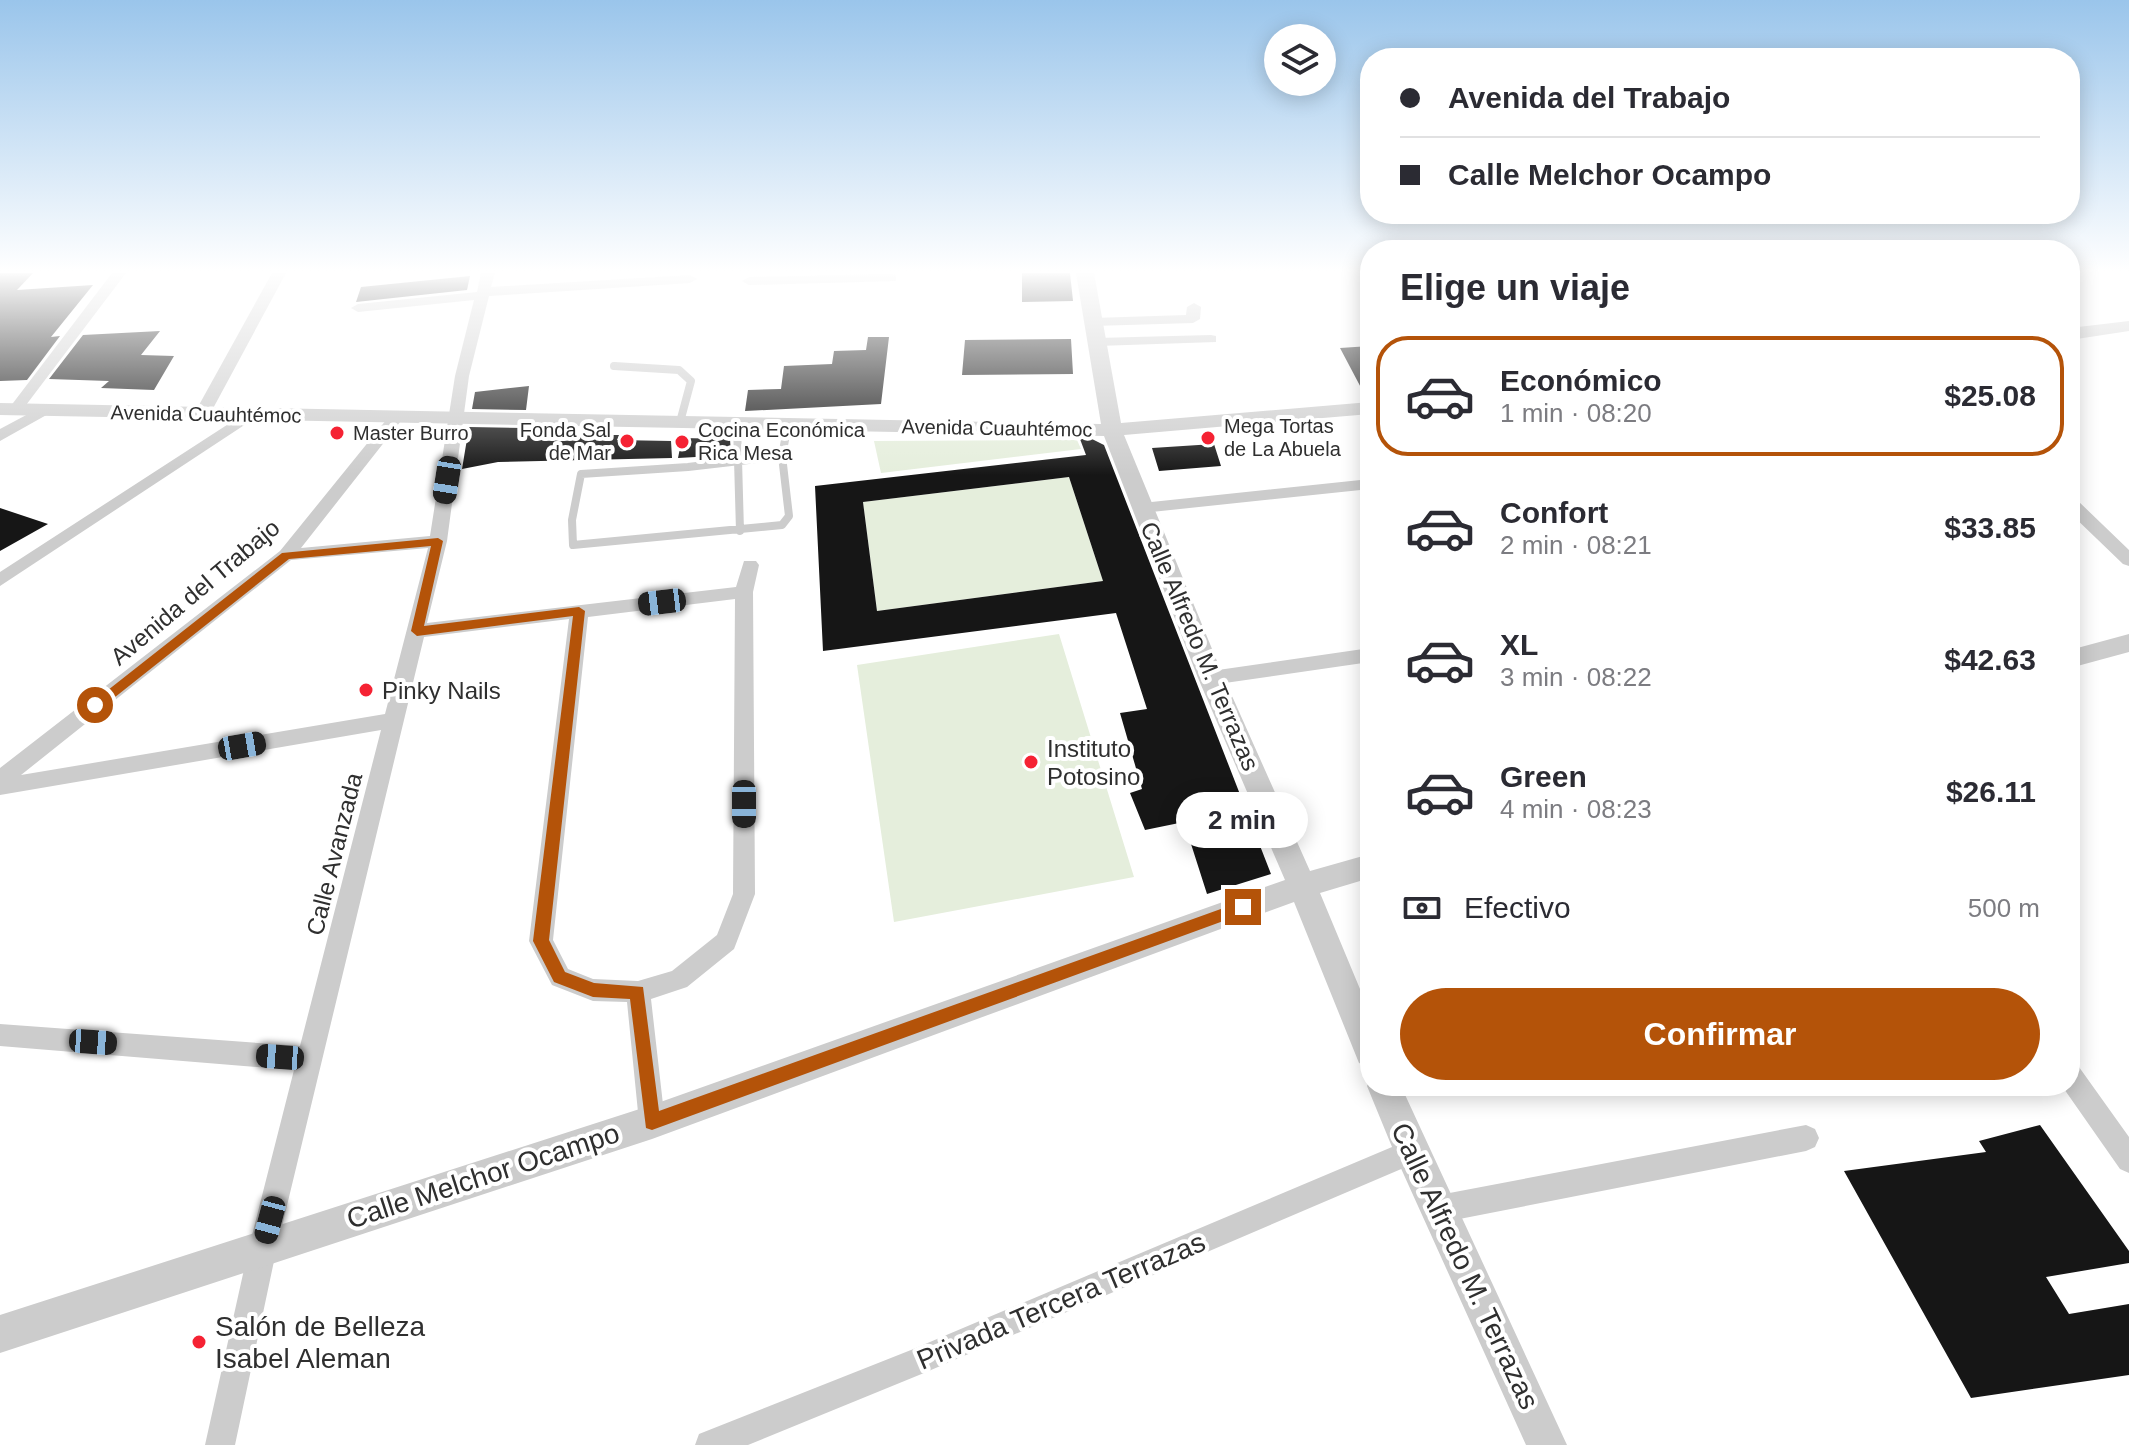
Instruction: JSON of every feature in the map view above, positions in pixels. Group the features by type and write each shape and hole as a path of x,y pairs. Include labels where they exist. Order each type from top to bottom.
{"street":[{"path":"8,409 64,340"},
{"path":"202,414 242,340"},
{"name":"Calle Avanzada","path":"220,1445 263,1247 438,541 462,376 471,340"},
{"name":"Calle Alfredo M. Terrazas","path":"1096,340 1112,430 1211,678 1360,1028"},
{"name":"Avenida Cuauhtémoc","path":"8,409 1112,430 1360,409"},
{"path":"0,436 45,410"},
{"path":"0,580 250,415"},
{"name":"Avenida del Trabajo","path":"0,780 286,555 396,417"},
{"path":"1142,508 1360,485"},
{"path":"2080,513 2129,560"},
{"path":"286,555 438,541"},
{"path":"579,611 541,941 560,977 593,990 638,992 679,979 726,942 744,894 744,592 750,565"},
{"path":"417,631 744,592"},
{"path":"2080,656 2129,643"},
{"path":"1211,678 1360,656"},
{"path":"0,787 393,720"},
{"name":"Calle Melchor Ocampo","path":"0,1334 652,1122 1302,886 1360,869"},
{"path":"638,992 652,1122"},
{"path":"0,1035 311,1059"},
{"path":"2080,1090 2129,1160"},
{"name":"Calle Alfredo M. Terrazas","path":"1388,1096 1547,1445"},
{"path":"1439,1209 1806,1138"},
{"name":"Privada Tercera Terrazas","path":"710,1445 914,1363 1411,1152"}],"lane":[{"path":"614,366 679,370 691,381 680,422"},
{"path":"737,424 740,531"},
{"path":"782,456 581,474 572,520 573,545 782,525 789,516 782,456 788,424"}],"green space":[{"path":"1077,440 1081,449 881,473 874,441"},
{"path":"1069,477 1103,581 877,611 863,502"},
{"path":"1059,634 1134,877 894,922 857,665"}],"building":[{"path":"0,340 57,340 27,380 0,381"},
{"path":"79,340 153,340 141,355 174,356 154,390 101,388 109,381 49,379"},
{"path":"867,340 889,340 881,404 745,411 748,390 781,389 784,366 832,364 834,351 866,350"},
{"path":"965,340 1071,340 1073,374 962,375"},
{"path":"1360,347 1360,386 1340,348"},
{"path":"529,386 526,410 472,409 475,392"},
{"path":"469,427 524,428 523,435 619,435 617,440 671,441 672,458 498,462 462,469"},
{"path":"682,438 730,439 731,455 678,458"},
{"path":"1080,439 1092,439 1104,445 1271,874 1207,894 1184,822 1145,830 1130,793 1142,789 1120,713 1147,709 1116,613 823,651 815,486 1086,455","holes":["1069,477 1103,581 877,611 863,502"]},
{"path":"1214,444 1221,466 1159,471 1152,448"},
{"path":"0,508 48,524 0,551"},
{"path":"2040,1125 2129,1251 2129,1263 2046,1277 2069,1314 2129,1304 2129,1375 1971,1398 1844,1171 1986,1152 1979,1141"}],"place":[{"name":"Master Burro","path":"337,433"},
{"name":"Mega Tortas de La Abuela","path":"1208,438"},
{"name":"Fonda Sal de Mar","path":"627,441"},
{"name":"Cocina Económica Rica Mesa","path":"682,442"},
{"name":"Pinky Nails","path":"366,690"},
{"name":"Instituto Potosino","path":"1031,762"},
{"name":"Salón de Belleza Isabel Aleman","path":"199,1342"}],"route":[{"path":"95,705 286,555 438,541 417,631 579,611 541,941 560,977 593,990 638,992 652,1122 1243,907"}]}
